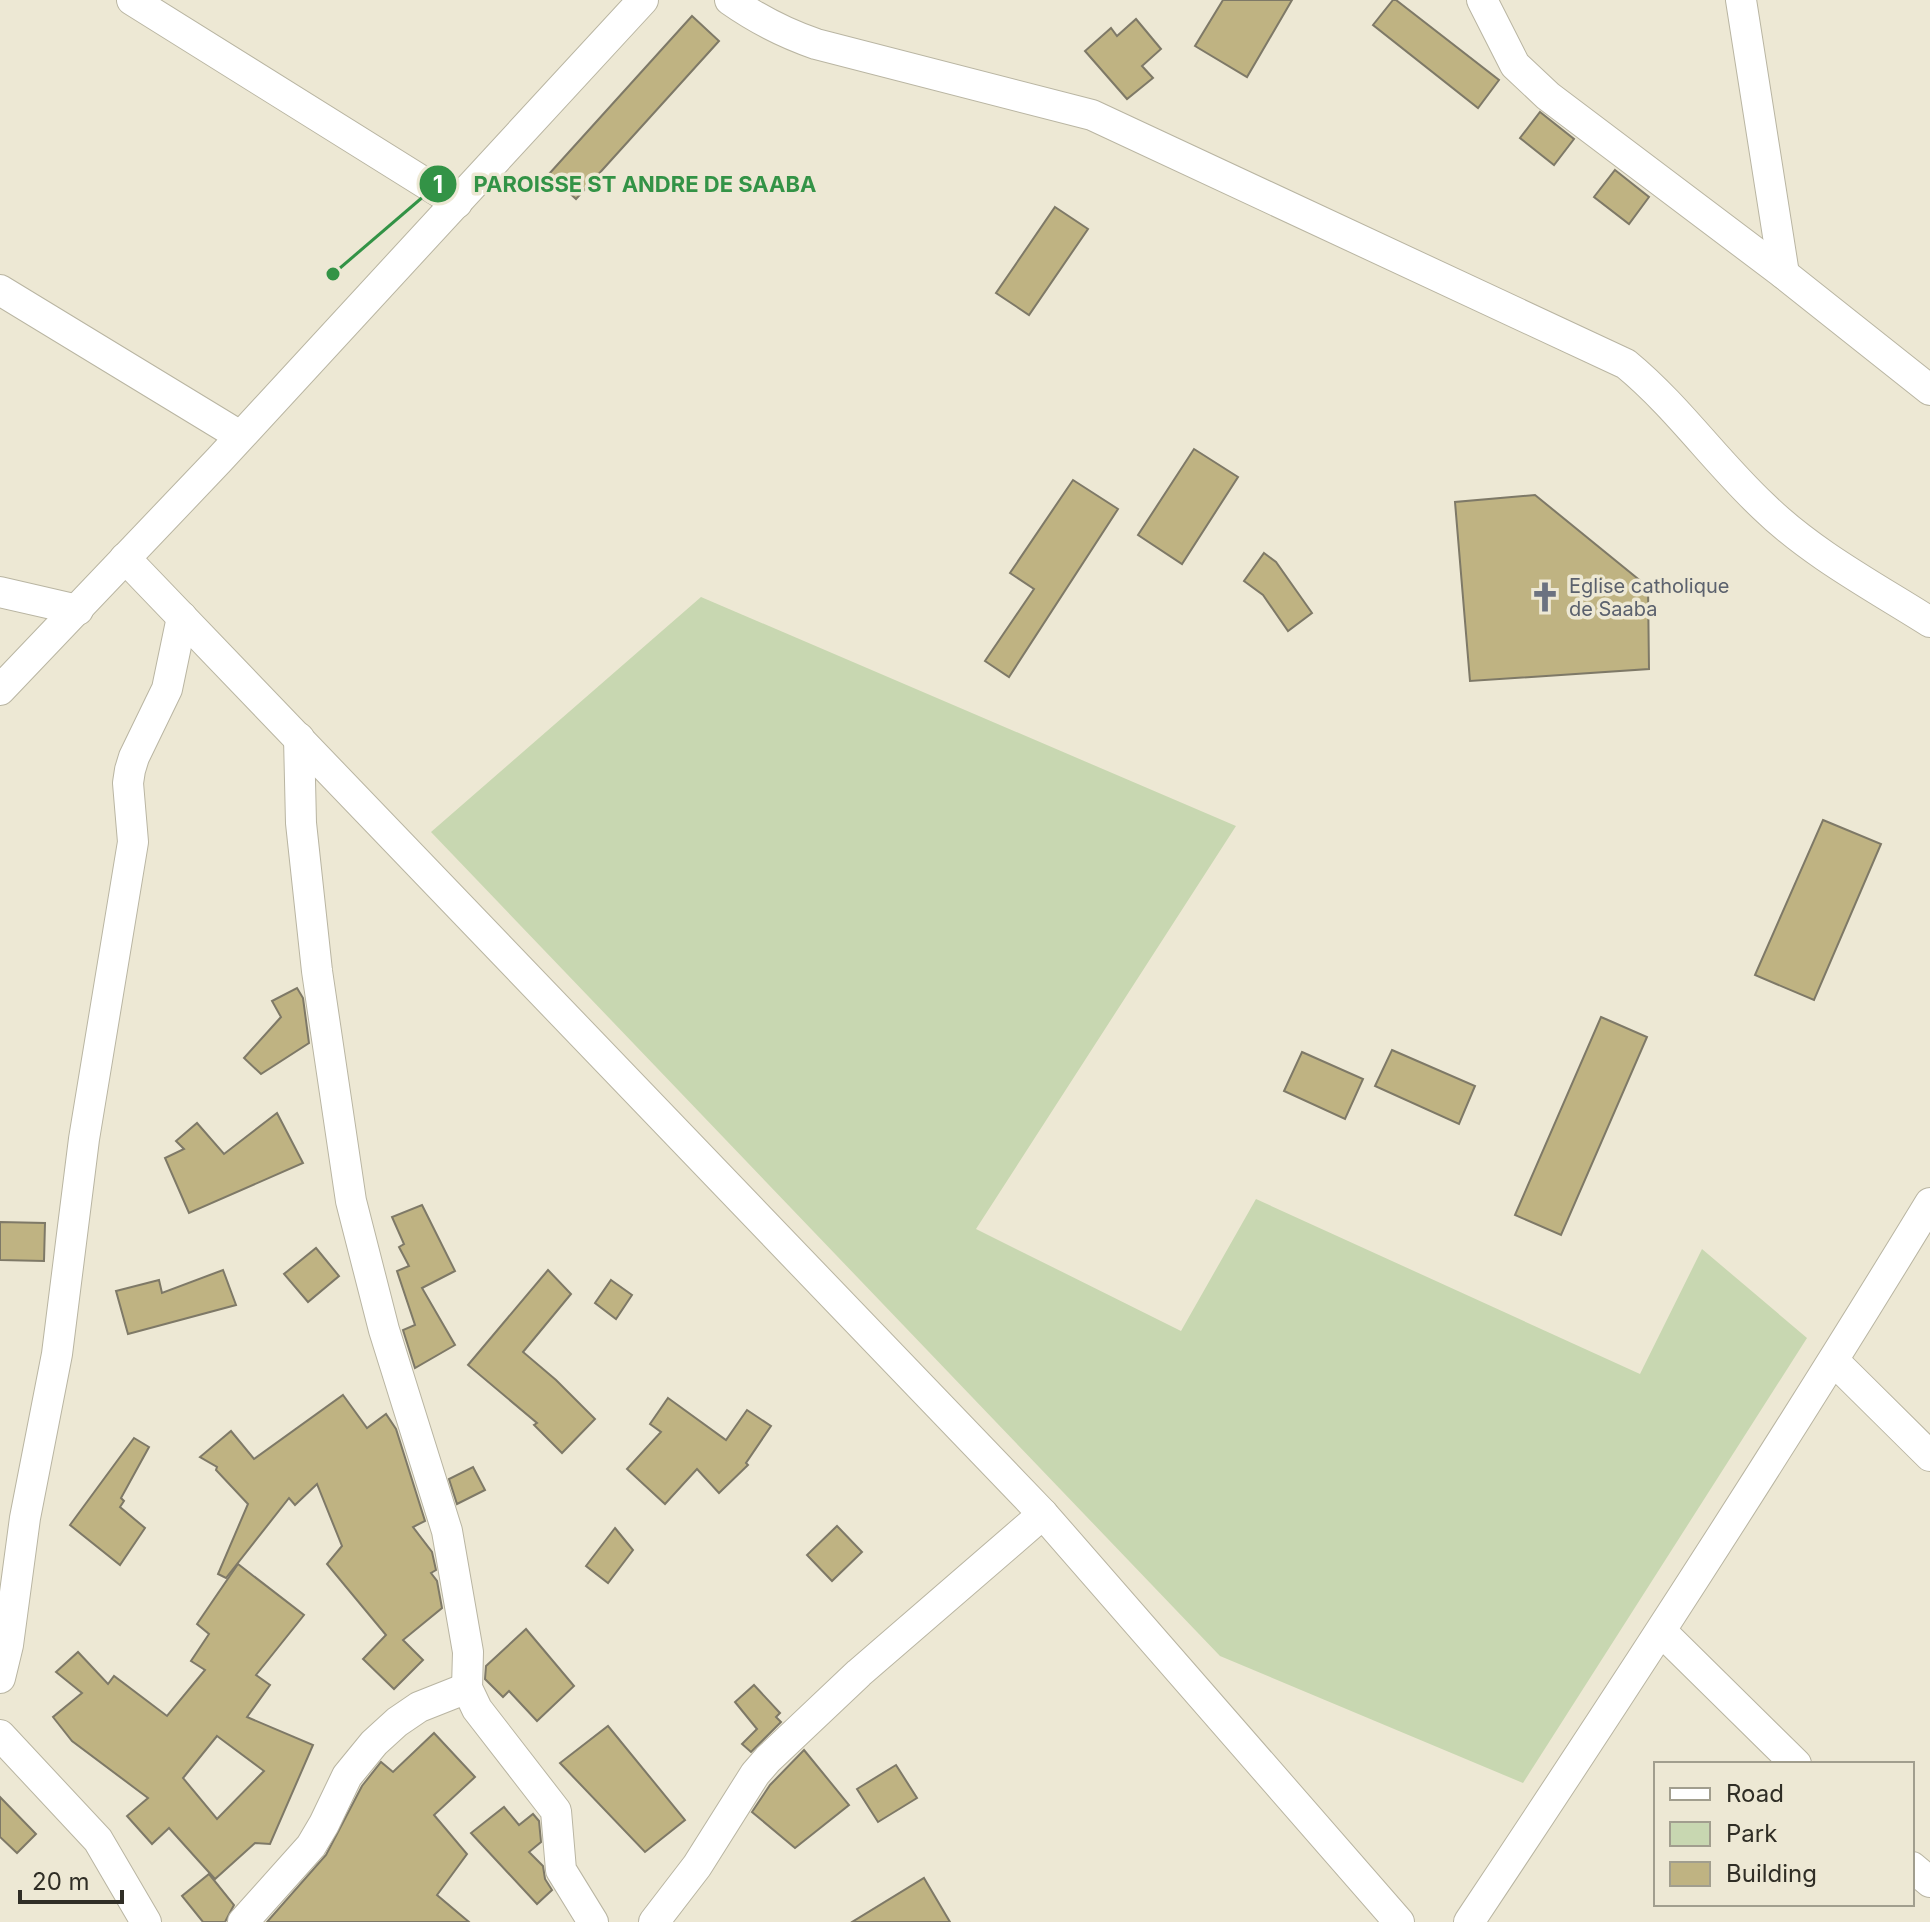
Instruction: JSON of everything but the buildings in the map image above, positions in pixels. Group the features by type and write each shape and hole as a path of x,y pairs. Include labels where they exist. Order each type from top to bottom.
{"street":[{"path":"132,0 457,203"},
{"path":"0,690 78,610 643,0"},
{"path":"730,0 785,34 816,44 1092,115 1626,364 1649,383 1760,504 1786,528 1930,622"},
{"path":"1482,0 1515,65 1548,96 1784,274 1930,390"},
{"path":"1741,0 1784,274"},
{"path":"0,290 240,436"},
{"path":"125,558 1043,1514 1399,1922"},
{"path":"0,592 78,610"},
{"path":"0,1678 25,1518 57,1354 84,1139 133,842 128,783 130,770 167,689 182,617"},
{"path":"299,738 301,823 317,971 351,1201 384,1330 447,1531 466,1638 469,1665 467,1688 477,1709 556,1811 561,1870 593,1922"},
{"path":"1469,1922 1662,1632 1930,1203"},
{"path":"1834,1361 1930,1456"},
{"path":"654,1922 697,1866 755,1774 768,1759 859,1673 1043,1514"},
{"path":"1662,1632 1794,1762"},
{"path":"243,1922 311,1846 347,1776 374,1743 419,1707 467,1688"},
{"path":"0,1735 98,1840 146,1922"},
{"path":"1914,1869 1930,1882"}],"green space":[{"path":"701,597 1236,826 976,1229 1181,1331 1256,1199 1640,1374 1702,1249 1807,1338 1523,1783 1220,1656 431,832"}],"place":[{"name":"PAROISSE ST ANDRE DE SAABA","path":"333,274"},
{"name":"Eglise catholique de Saaba","path":"1545,597"}]}
